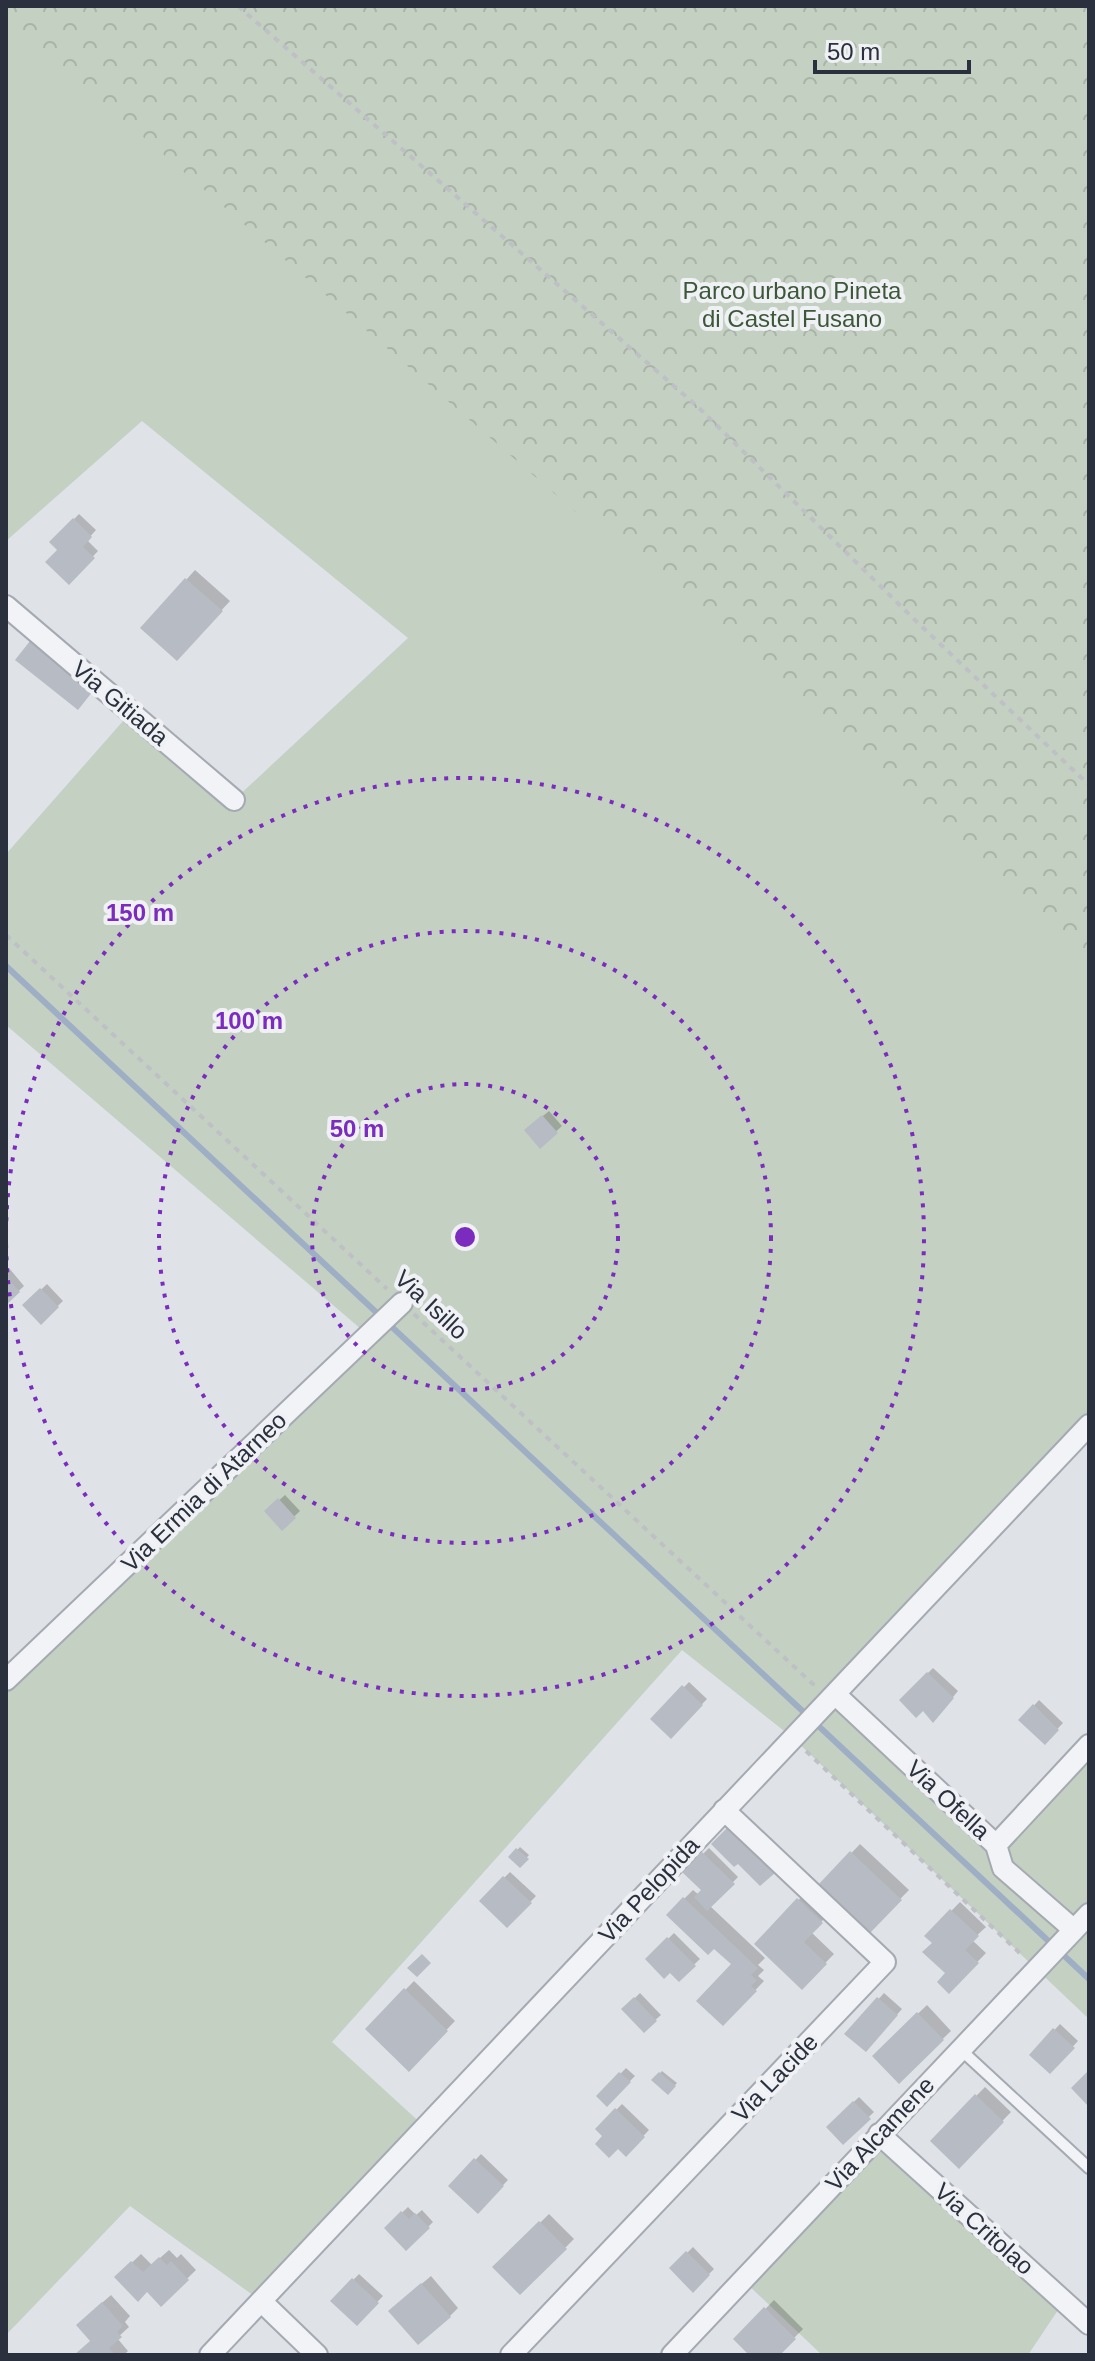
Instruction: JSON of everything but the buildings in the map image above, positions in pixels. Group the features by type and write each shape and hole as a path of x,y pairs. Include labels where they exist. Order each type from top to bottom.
{"street":[{"name":"Via Gitiada","path":"6,606 234,800"},
{"name":"Via Ermia di Atarneo","path":"6,1680 402,1303"},
{"name":"Via Pelopida","path":"210,2355 1089,1425"},
{"name":"Via Ofella","path":"836,1695 996,1845 1089,1745"},
{"name":"Via Lacide","path":"511,2355 885,1962 724,1810"},
{"path":"996,1845 1003,1868 1073,1929"},
{"name":"Via Alcamene","path":"672,2355 1089,1914"},
{"name":"Via Critolao","path":"879,2134 1089,2324"},
{"path":"261,2301 317,2355"}],"lane":[{"path":"960,2049 1089,2168"}],"path":[{"path":"238,6 698,407 1089,785"},
{"name":"Via Isillo","path":"6,935 810,1684 836,1695"},
{"path":"793,1738 1037,1969"}],"green space":[{"path":"6,6 1089,785 1089,1425 836,1695 996,1844 1089,1745 1089,2019 793,1738 682,1650 332,2042 425,2127 261,2301 130,2206 6,2335 6,1680 368,1335 6,1025 6,854 131,712 234,800 408,638 142,421 6,541"},
{"name":"Parco urbano Pineta di Castel Fusano","path":"6,6 1089,6 1089,957 6,18"},
{"path":"879,2134 1064,2301 1028,2355 822,2355 743,2280"}],"waterway":[{"path":"6,966 1089,1979"}]}
